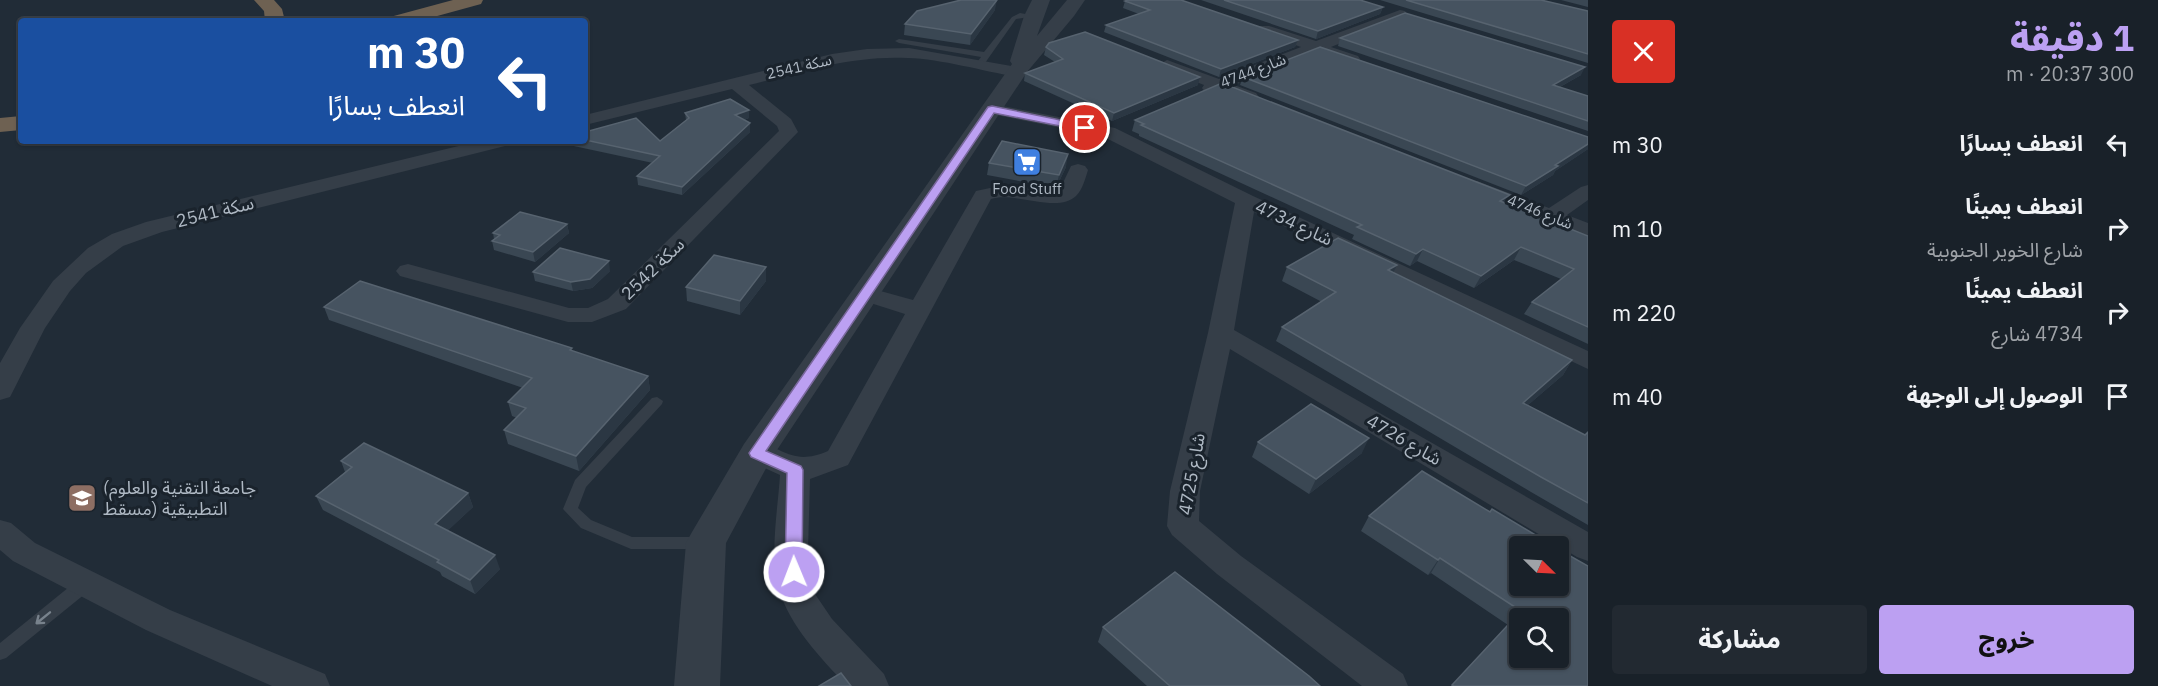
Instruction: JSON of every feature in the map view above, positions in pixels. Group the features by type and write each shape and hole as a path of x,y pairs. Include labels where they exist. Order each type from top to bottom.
{"highway":[{"path":"263,0 273,9 274,18"},
{"path":"408,18 474,0"},
{"path":"0,107 18,106"},
{"path":"0,125 18,123"}],"street":[{"path":"697,686 706,543 757,453 992,109 1021,60 1050,0"},
{"path":"1021,60 1072,6 1087,0"},
{"name":"4744 شارع","path":"1198,93 1406,15 1379,7"},
{"path":"1021,60 1037,8"},
{"path":"1243,22 1373,66"},
{"name":"سكة 2541","path":"588,119 832,59 890,52 931,51 983,60 1021,60"},
{"path":"1154,59 1263,102"},
{"name":"سكة 2542","path":"408,271 568,315 592,315 617,304 789,132 785,123 736,83"},
{"name":"4734 شارع","path":"992,109 1108,132 1246,200 1588,361"},
{"path":"1108,132 1128,124"},
{"name":"سكة 2541","path":"0,391 47,306 82,267 115,241 154,227 490,144"},
{"path":"757,453 795,470 818,469 838,458 983,195 1008,190 1050,197 1062,196 1068,193 1078,170"},
{"name":"4746 شارع","path":"1462,181 1588,231"},
{"path":"1551,216 1588,191"},
{"name":"4725 شارع","path":"1246,200 1221,333 1185,491 1183,526 1230,565 1390,686"},
{"path":"866,294 919,310"},
{"name":"4726 شارع","path":"1221,333 1588,548"},
{"path":"795,470 793,554 795,590 816,627 871,686"},
{"path":"0,532 24,552 158,620 312,686"}],"lane":[{"path":"983,60 1016,16 1037,8"},
{"path":"899,41 931,51"},
{"path":"657,401 580,484 570,509 585,524 631,543 706,543"},
{"path":"0,653 86,583"}],"building":[{"path":"961,0 997,0 971,34 905,24 917,11"},
{"path":"1181,0 1298,40 1221,69 1106,25 1150,10 1125,1"},
{"path":"1224,0 1360,0 1383,7 1318,31"},
{"path":"1406,0 1541,0 1588,11 1588,54"},
{"path":"1405,13 1585,67 1553,85 1588,96 1588,121 1340,38"},
{"path":"1085,32 1200,77 1114,113 1025,73 1063,59 1046,47 1049,43"},
{"path":"1320,47 1588,137 1588,144 1526,186 1243,77"},
{"path":"1222,83 1510,195 1500,201 1588,236 1588,327 1532,302 1574,269 1521,247 1481,276 1423,249 1416,254 1357,227 1362,225 1141,125 1144,124 1135,120"},
{"path":"730,99 749,110 735,115 750,123 682,187 637,176 660,156 588,141 588,131 636,118 660,141 689,118 685,113"},
{"path":"1002,141 1068,154 1059,175 989,163"},
{"path":"520,212 567,224 533,252 492,241 500,235 493,233"},
{"path":"1338,238 1397,265 1388,270 1572,360 1523,403 1585,435 1588,432 1588,503 1282,327 1336,292 1287,267"},
{"path":"560,248 609,261 590,279 571,282 533,272"},
{"path":"714,255 766,267 740,301 686,287"},
{"path":"360,281 572,348 570,350 648,376 576,456 504,430 526,408 508,402 532,378 324,307"},
{"path":"1311,404 1369,438 1316,479 1258,442"},
{"path":"364,443 468,493 435,524 495,555 470,580 437,562 439,560 316,496 352,467 341,461"},
{"path":"1422,471 1490,512 1492,509 1537,536 1509,536 1509,596 1569,596 1569,555 1588,566 1588,686 1452,685 1509,624 1509,668 1569,668 1569,608 1516,608 1440,558 1438,560 1369,516"},
{"path":"1175,572 1320,686 1170,686 1103,627"},
{"path":"841,673 851,686 819,686"}],"place":[{"name":"Food Stuff","path":"1027,162"},
{"name":"(جامعة التقنية والعلوم التطبيقية (مسقط","path":"82,498"}],"route":[{"path":"794,572 795,470 757,453 992,109 1085,128"}]}
